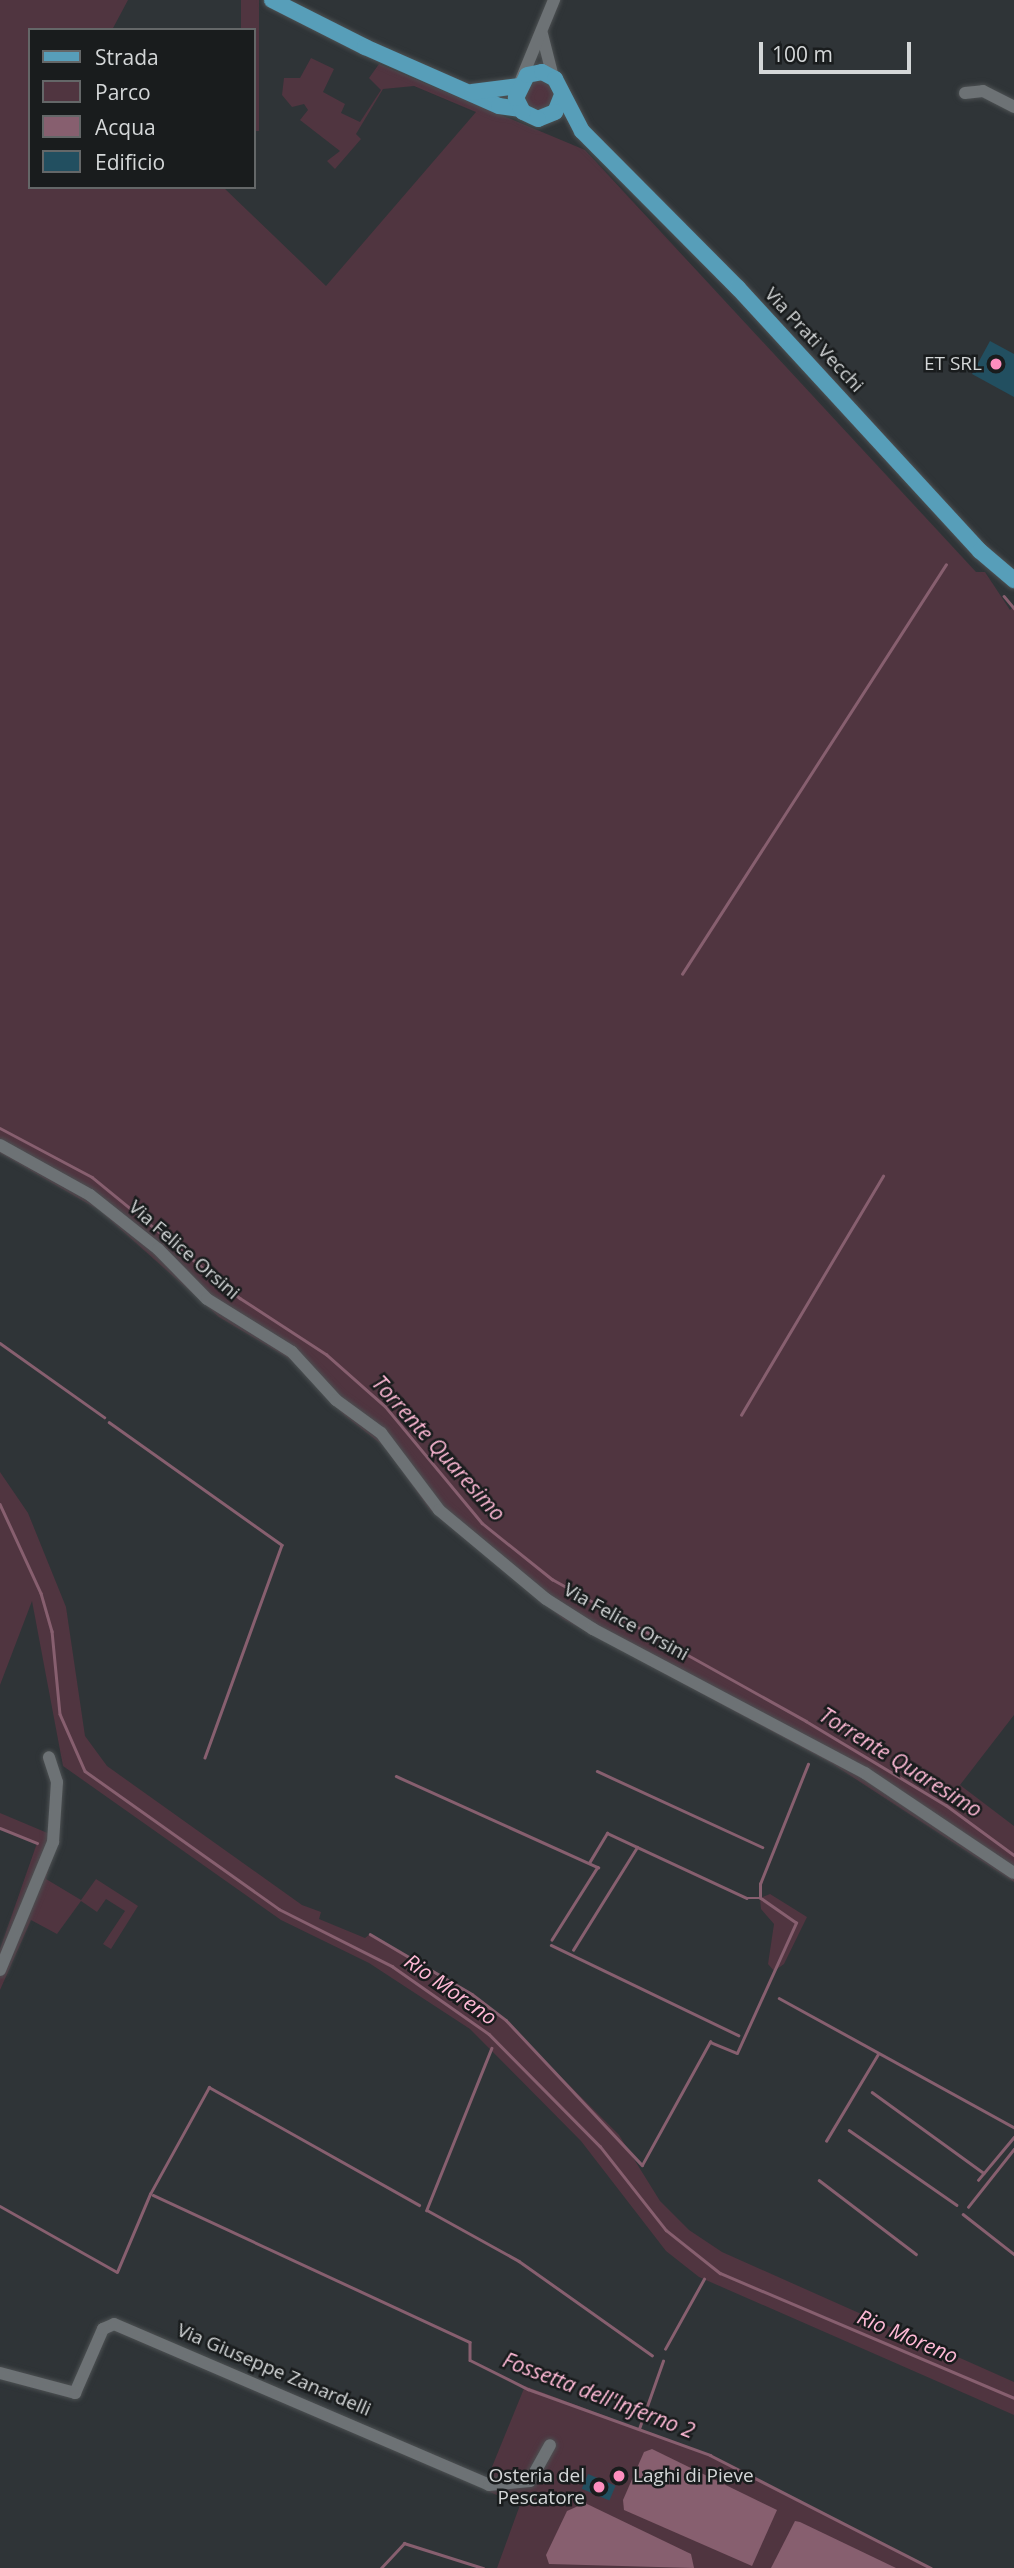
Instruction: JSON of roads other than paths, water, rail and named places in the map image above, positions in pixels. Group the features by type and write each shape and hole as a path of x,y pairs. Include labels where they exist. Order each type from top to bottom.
{"main road":[{"name":"Via Prati Vecchi","path":"272,0 472,92 582,131"},
{"path":"472,92 519,83 534,72 553,77"},
{"name":"Via Prati Vecchi","path":"553,77 582,131 1014,580"},
{"path":"519,83 521,109"},
{"path":"546,117 560,106 562,94"}],"street":[{"path":"519,83 554,0"},
{"path":"542,26 543,54 553,77"},
{"path":"965,93 983,91 1014,107"},
{"name":"Via Felice Orsini","path":"0,1145 90,1195 158,1249 207,1299 292,1352 336,1400 381,1433 439,1510 546,1599 593,1629 865,1773 1014,1873"},
{"path":"0,1970 53,1840 57,1782 49,1757"},
{"name":"Via Giuseppe Zanardelli","path":"0,2373 75,2393 103,2329 114,2324 489,2485 530,2481 550,2445"}],"water":[{"path":"652,2449 777,2510 752,2566 624,2510 623,2500 644,2452"},
{"path":"585,2503 691,2554 694,2568 549,2564 546,2555 567,2511"},
{"path":"795,2521 800,2522 896,2568 771,2568"}],"waterway":[{"path":"682,974 946,565"},
{"path":"1004,596 1014,608"},
{"name":"Torrente Quaresimo","path":"0,1128 92,1177 240,1298 326,1354 385,1406 482,1523 552,1579 806,1721 946,1805 1014,1855"},
{"path":"741,1415 883,1176"},
{"path":"0,1343 104,1417"},
{"path":"109,1422 282,1545 205,1758"},
{"name":"Rio Moreno","path":"0,1504 41,1593 52,1631 60,1714 85,1771 279,1909 392,1966 489,2034 600,2146 666,2230 720,2273 1014,2398"},
{"path":"370,1934 472,1994 506,2020 642,2165 710,2042 737,2053 796,1923 760,1898 760,1884 808,1764"},
{"path":"597,1771 762,1847"},
{"path":"396,1776 598,1867 552,1940"},
{"path":"0,1828 37,1843"},
{"path":"589,1863 607,1833 747,1898 760,1898"},
{"path":"573,1950 637,1847"},
{"path":"551,1945 738,2035"},
{"path":"779,1998 1014,2127"},
{"path":"492,2048 427,2210 519,2261 652,2355"},
{"path":"826,2141 878,2054"},
{"path":"0,2206 117,2272 150,2194 209,2087 419,2205"},
{"path":"872,2092 984,2173"},
{"path":"849,2130 957,2205"},
{"path":"978,2180 1014,2137"},
{"path":"968,2207 1014,2149"},
{"path":"819,2180 916,2254"},
{"name":"Fossetta dell'Inferno 2","path":"153,2195 470,2342 470,2360 528,2389 710,2455 931,2568"},
{"path":"963,2214 1014,2254"},
{"path":"665,2349 704,2279"},
{"path":"639,2429 663,2361"},
{"path":"381,2568 404,2543 483,2568"}],"place":[{"name":"ET SRL","path":"996,364"},
{"name":"Laghi di Pieve","path":"619,2476"},
{"name":"Osteria del Pescatore","path":"599,2487"}]}
